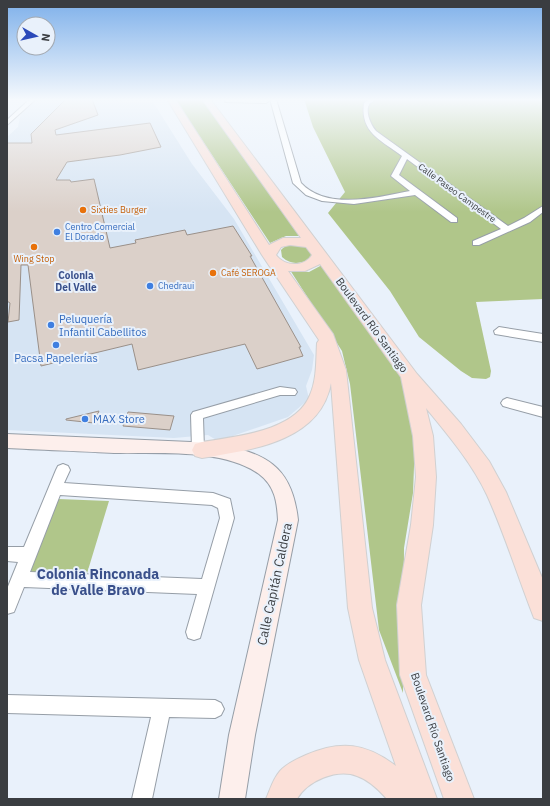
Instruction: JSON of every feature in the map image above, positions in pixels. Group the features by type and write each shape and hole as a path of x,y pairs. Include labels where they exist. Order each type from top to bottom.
{"main road":[{"path":"195,137 272,259 325,334 338,370 360,608 372,660 422,799"},
{"name":"Boulevard Río Santiago","path":"234,137 409,376 423,436 426,477 422,525 408,605 413,676 459,799"},
{"path":"298,241 317,249 317,259 308,266 287,268 272,259 273,247 284,242 298,241"},
{"path":"200,449 268,436 301,421 312,409 322,382 325,334"},
{"path":"409,376 454,429 482,467 496,492 543,609"},
{"name":"Calle Capitán Caldera","path":"7,441 200,449 238,456 259,464 274,476 283,487 288,520 242,735 232,799"},
{"path":"281,799 291,781 306,770 320,763 341,761 360,761 379,771 406,799"}],"street":[{"path":"281,137 298,184 314,196 329,201 344,202 416,192 454,220"},
{"path":"380,137 405,156"},
{"name":"Calle Paseo Campestre","path":"416,192 395,176 405,156 507,229"},
{"name":"Calle Paseo Campestre","path":"476,243 527,220 543,208"},
{"path":"500,331 543,338"},
{"path":"200,449 197,415 280,391 291,392"},
{"path":"507,403 543,412"},
{"path":"8,606 27,555 63,470"},
{"path":"55,489 213,499 225,504 227,518 194,632"},
{"path":"7,554 27,555"},
{"path":"19,579 208,587"},
{"path":"7,704 215,709"},
{"path":"142,799 162,708"}],"shaded area":[{"path":"7,137 175,137 192,164 234,219 314,355 312,370 306,386 309,399 288,417 218,441 208,435 174,438 7,430"}],"green space":[{"path":"200,137 230,137 300,236 286,236 270,243"},
{"path":"318,137 543,137 543,299 476,302 491,371 490,377 486,379 472,378 419,337 390,291 328,213 345,192"},
{"path":"292,244 304,244 315,255 299,263 290,262 282,257 281,250 286,246"},
{"path":"322,265 401,376 415,440 413,493 404,548 403,693 379,630 350,384 342,351 290,270 309,272"},
{"path":"58,499 109,501 85,580 28,577"}],"building":[{"name":"Centro Comercial El Dorado","path":"31,137 156,137 161,147 120,155 67,162 56,180 70,180 71,182 94,179 110,248 136,243 135,240 185,230 187,235 233,226 252,256 250,256 301,347 299,347 303,356 257,369 245,344 138,370 132,344 41,366 28,265 21,265 19,320 8,322 10,303 7,301 7,143 32,143"},
{"name":"MAX Store","path":"99,411 94,423 66,420 66,419"},
{"path":"128,412 174,416 170,430 123,426"}],"place":[{"name":"Sixties Burger","path":"83,210"},
{"name":"Centro Comercial El Dorado","path":"57,232"},
{"name":"Wing Stop","path":"34,247"},
{"name":"Café SEROGA","path":"213,273"},
{"name":"Chedraui","path":"150,286"},
{"name":"Peluquería Infantil Cabellitos","path":"51,325"},
{"name":"Pacsa Papelerías","path":"56,345"},
{"name":"MAX Store","path":"85,419"}],"district":[{"name":"Colonia Del Valle","path":"76,280"},
{"name":"Colonia Rinconada de Valle Bravo","path":"98,582"}]}
